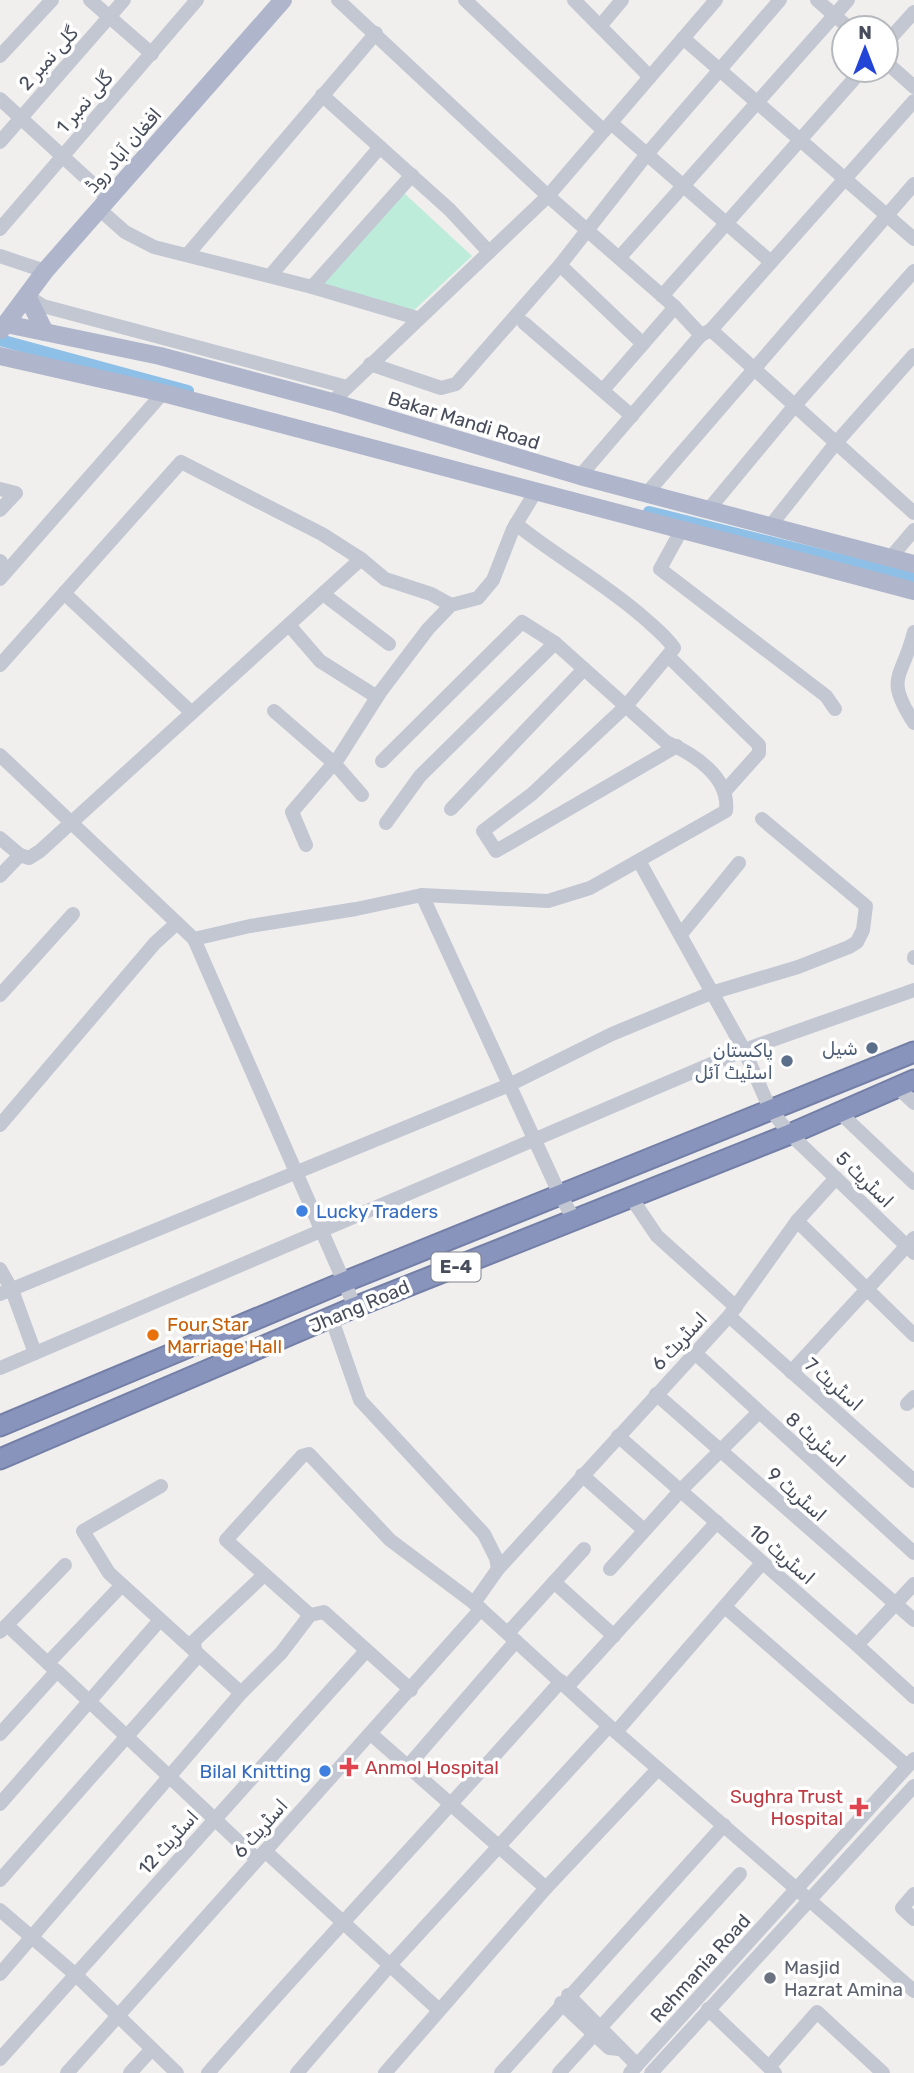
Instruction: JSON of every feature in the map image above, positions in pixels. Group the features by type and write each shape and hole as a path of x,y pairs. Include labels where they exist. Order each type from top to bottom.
{"highway":[{"name":"Jhang Road","path":"0,1426 344,1282 914,1052"},
{"name":"Jhang Road","path":"0,1459 355,1307 790,1134 838,1111 906,1084"}],"main road":[{"name":"افغان آباد روڈ","path":"2,326 45,271 283,0"},
{"path":"27,296 45,332"},
{"name":"Bakar Mandi Road","path":"2,326 45,332 160,356 332,402 580,476 914,564"},
{"path":"0,356 163,393 914,591"},
{"path":"742,545 749,520"}],"street":[{"path":"0,56 52,0"},
{"path":"90,0 152,54"},
{"name":"گلی نمبر 2","path":"0,142 124,0"},
{"path":"338,0 548,196 675,307 796,404 835,444 914,513"},
{"path":"465,0 608,127 647,154 771,262"},
{"path":"574,0 650,77"},
{"path":"601,25 622,0"},
{"path":"332,402 417,318 548,196 716,0"},
{"path":"370,364 440,388 456,384 589,231 647,154 780,0"},
{"path":"817,0 833,14"},
{"path":"835,14 848,0"},
{"name":"گلی نمبر 1","path":"0,229 152,54 190,2"},
{"path":"900,28 914,12"},
{"path":"620,257 830,20"},
{"path":"188,254 376,33"},
{"path":"683,38 914,239"},
{"path":"900,74 914,87"},
{"path":"662,296 850,84"},
{"path":"322,95 450,210 489,252"},
{"path":"0,99 63,155 140,241 417,318"},
{"path":"580,476 914,101"},
{"path":"270,276 380,147"},
{"path":"312,287 412,175"},
{"path":"648,493 914,184"},
{"path":"0,257 45,271"},
{"path":"560,265 643,344"},
{"path":"709,509 796,404 914,271"},
{"path":"27,296 43,306 347,387"},
{"path":"603,390 675,307"},
{"path":"524,323 632,416"},
{"path":"771,525 835,444 914,355"},
{"path":"0,579 163,393"},
{"path":"0,665 181,462 322,534 361,559 385,579 431,594 450,605"},
{"path":"0,489 16,493 0,510"},
{"path":"306,845 292,812 334,763 377,697 428,629 450,605 478,598 493,580 516,524 536,491"},
{"path":"516,524 548,550 577,565 620,597 674,648 626,706 532,794 483,831 496,851 677,746"},
{"path":"682,529 660,569 826,696 835,709"},
{"path":"891,558 914,530"},
{"path":"0,838 20,855 29,858 40,851 361,559"},
{"path":"64,593 192,713"},
{"path":"323,594 389,644"},
{"path":"194,939 281,919 356,909 422,895 548,901 590,888 726,811 725,791 721,782 688,751 666,742 555,643 522,622 382,761"},
{"path":"289,625 320,661 377,697"},
{"path":"914,632 896,686 898,697 914,723"},
{"path":"386,823 420,776 555,643"},
{"path":"668,656 759,745 759,753 725,791"},
{"path":"450,809 584,669"},
{"path":"274,711 334,763 362,795"},
{"path":"0,755 194,939 355,1307"},
{"path":"6,1292 509,1085 612,1034 711,993 830,955 857,942 863,930 866,906 762,819"},
{"path":"0,876 20,855"},
{"name":"اسٹریٹ 5","path":"639,861 744,1050 770,1109 790,1134 912,1246"},
{"path":"681,934 739,863"},
{"path":"422,895 560,1195 574,1219"},
{"path":"0,995 73,914"},
{"path":"0,1125 155,943 177,923"},
{"path":"0,1368 744,1050 914,990"},
{"path":"906,1084 914,1103"},
{"path":"838,1111 914,1183"},
{"name":"اسٹریٹ 6","path":"66,2073 411,1690 477,1606 498,1569 732,1312 797,1221 836,1178"},
{"name":"اسٹریٹ 7","path":"630,1196 657,1236 791,1372 914,1481"},
{"path":"797,1221 868,1287 914,1335"},
{"path":"791,1372 868,1287 912,1246"},
{"path":"0,1269 6,1292 35,1353"},
{"path":"331,1317 360,1400 484,1534 496,1558 498,1569"},
{"name":"اسٹریٹ 8","path":"695,1353 914,1553"},
{"name":"اسٹریٹ 9","path":"656,1394 719,1452 914,1619"},
{"path":"610,1569 681,1490 758,1413"},
{"name":"اسٹریٹ 10","path":"618,1436 914,1697"},
{"path":"310,1615 226,1540 302,1456 309,1454 390,1540 477,1606 658,1769 812,1899 914,1991"},
{"path":"582,1475 645,1531"},
{"path":"161,1486 83,1531 109,1573 241,1693"},
{"path":"208,2073 342,1920 564,1684 614,1636 717,1522"},
{"path":"408,1766 554,1582 584,1549"},
{"path":"296,2073 390,1965 613,1729 762,1563"},
{"path":"65,1565 3,1628 52,1667 216,1817 342,1920 439,2010"},
{"path":"0,1880 196,1658 194,1641 264,1575"},
{"path":"554,1582 614,1636"},
{"path":"857,1645 914,1584"},
{"path":"0,1734 52,1667 122,1585"},
{"path":"725,1607 911,1762"},
{"path":"0,1974 33,1939 241,1693 281,1653 310,1615 324,1612 411,1690"},
{"path":"0,1804 160,1620"},
{"name":"اسٹریٹ 12","path":"0,2059 366,1651"},
{"path":"371,1734 546,1888"},
{"name":"Rehmania Road","path":"633,2069 911,1762"},
{"path":"385,2073 546,1888 658,1769"},
{"name":"Rehmania Road","path":"651,2073 914,1786"},
{"path":"501,2073 723,1825"},
{"path":"559,2073 740,1874"},
{"path":"914,1894 902,1908 914,1919"},
{"path":"0,1910 76,1975 177,2073"},
{"path":"565,1999 598,2031 609,2048 619,2049 633,2069"},
{"path":"708,2009 772,2070 817,2012 883,2073"},
{"path":"130,2073 151,2050"}],"green space":[{"path":"404,193 472,256 411,313 310,285"}],"waterway":[{"path":"0,340 188,391"},
{"path":"649,512 914,578"}],"place":[{"name":"شیل","path":"872,1048"},
{"name":"پاکستان اسٹیٹ آئل","path":"787,1061"},
{"name":"Lucky Traders","path":"302,1211"},
{"name":"Four Star Marriage Hall","path":"153,1335"},
{"name":"Anmol Hospital","path":"349,1767"},
{"name":"Bilal Knitting","path":"325,1771"},
{"name":"Sughra Trust Hospital","path":"859,1807"},
{"name":"Masjid Hazrat Amina","path":"770,1978"}]}
